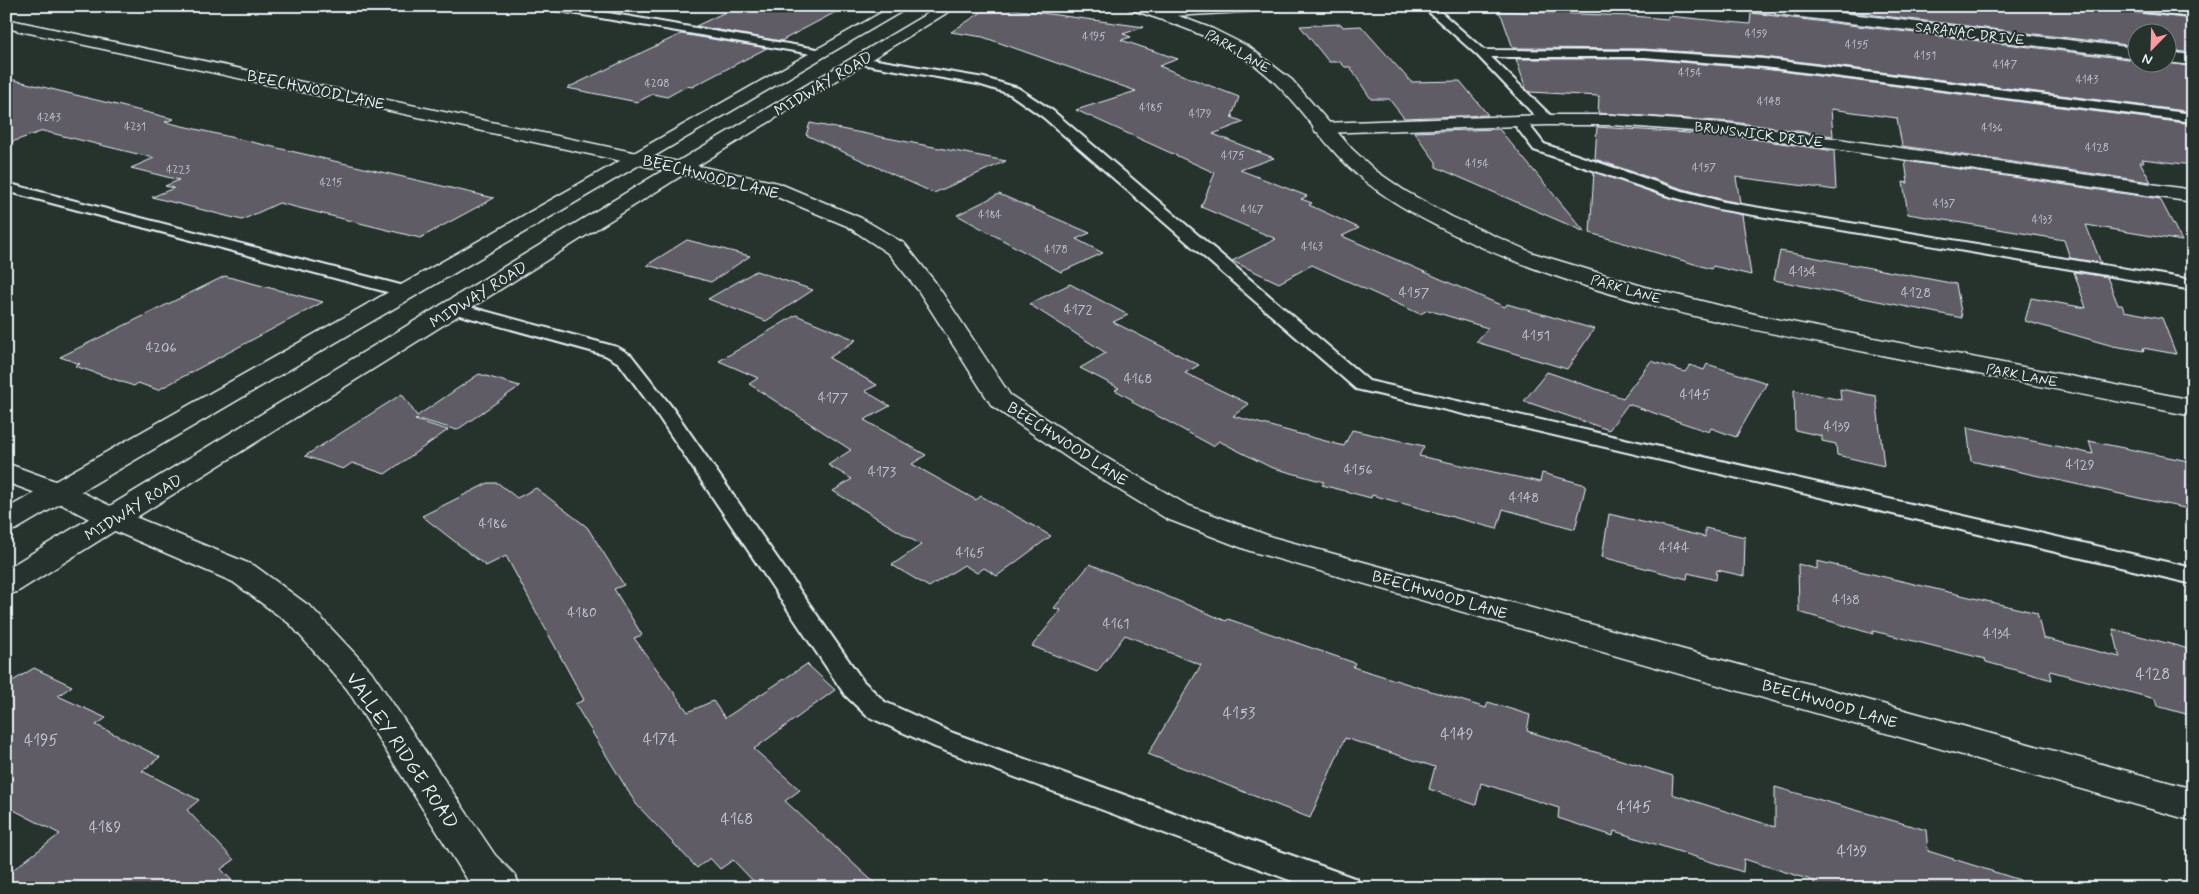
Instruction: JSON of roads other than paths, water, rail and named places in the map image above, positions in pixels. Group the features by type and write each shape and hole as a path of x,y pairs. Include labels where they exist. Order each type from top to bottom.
{"street":[{"name":"MIDWAY ROAD","path":"6,522 904,6"},
{"name":"MIDWAY ROAD","path":"6,584 682,167 951,6"},
{"name":"PARK LANE","path":"1134,6 1199,28 1240,50 1273,71 1293,90 1322,128 1357,164 1398,195 1476,236 1566,272 1678,305 1784,329 2193,408"},
{"path":"1156,13 1280,6"},
{"name":"SARANAC DRIVE","path":"1743,6 2126,52"},
{"name":"BEECHWOOD LANE","path":"6,23 772,187 854,222 897,249 927,288 1001,400 1090,460 1177,512 1261,544 2193,805"},
{"path":"2176,58 2193,60"},
{"name":"BRUNSWICK DRIVE","path":"1322,128 1518,120 1613,120 1733,129 2193,196"},
{"name":"VALLEY RIDGE ROAD","path":"6,472 59,492 113,519 244,574 301,616 359,680 480,867 501,888"}],"lane":[{"path":"548,6 823,53"},
{"path":"1427,6 1481,53 1547,120"},
{"path":"2120,6 2193,14"},
{"path":"1481,53 1644,54 1764,63 2193,118"},
{"path":"859,61 980,81 1014,91 1055,121 1363,385 2193,576"},
{"path":"1518,120 1539,147 1674,193 1723,206 2193,285"},
{"path":"6,186 406,292"},
{"path":"455,308 611,351 625,359 664,410 854,688 876,709 944,740 1347,888"}]}
